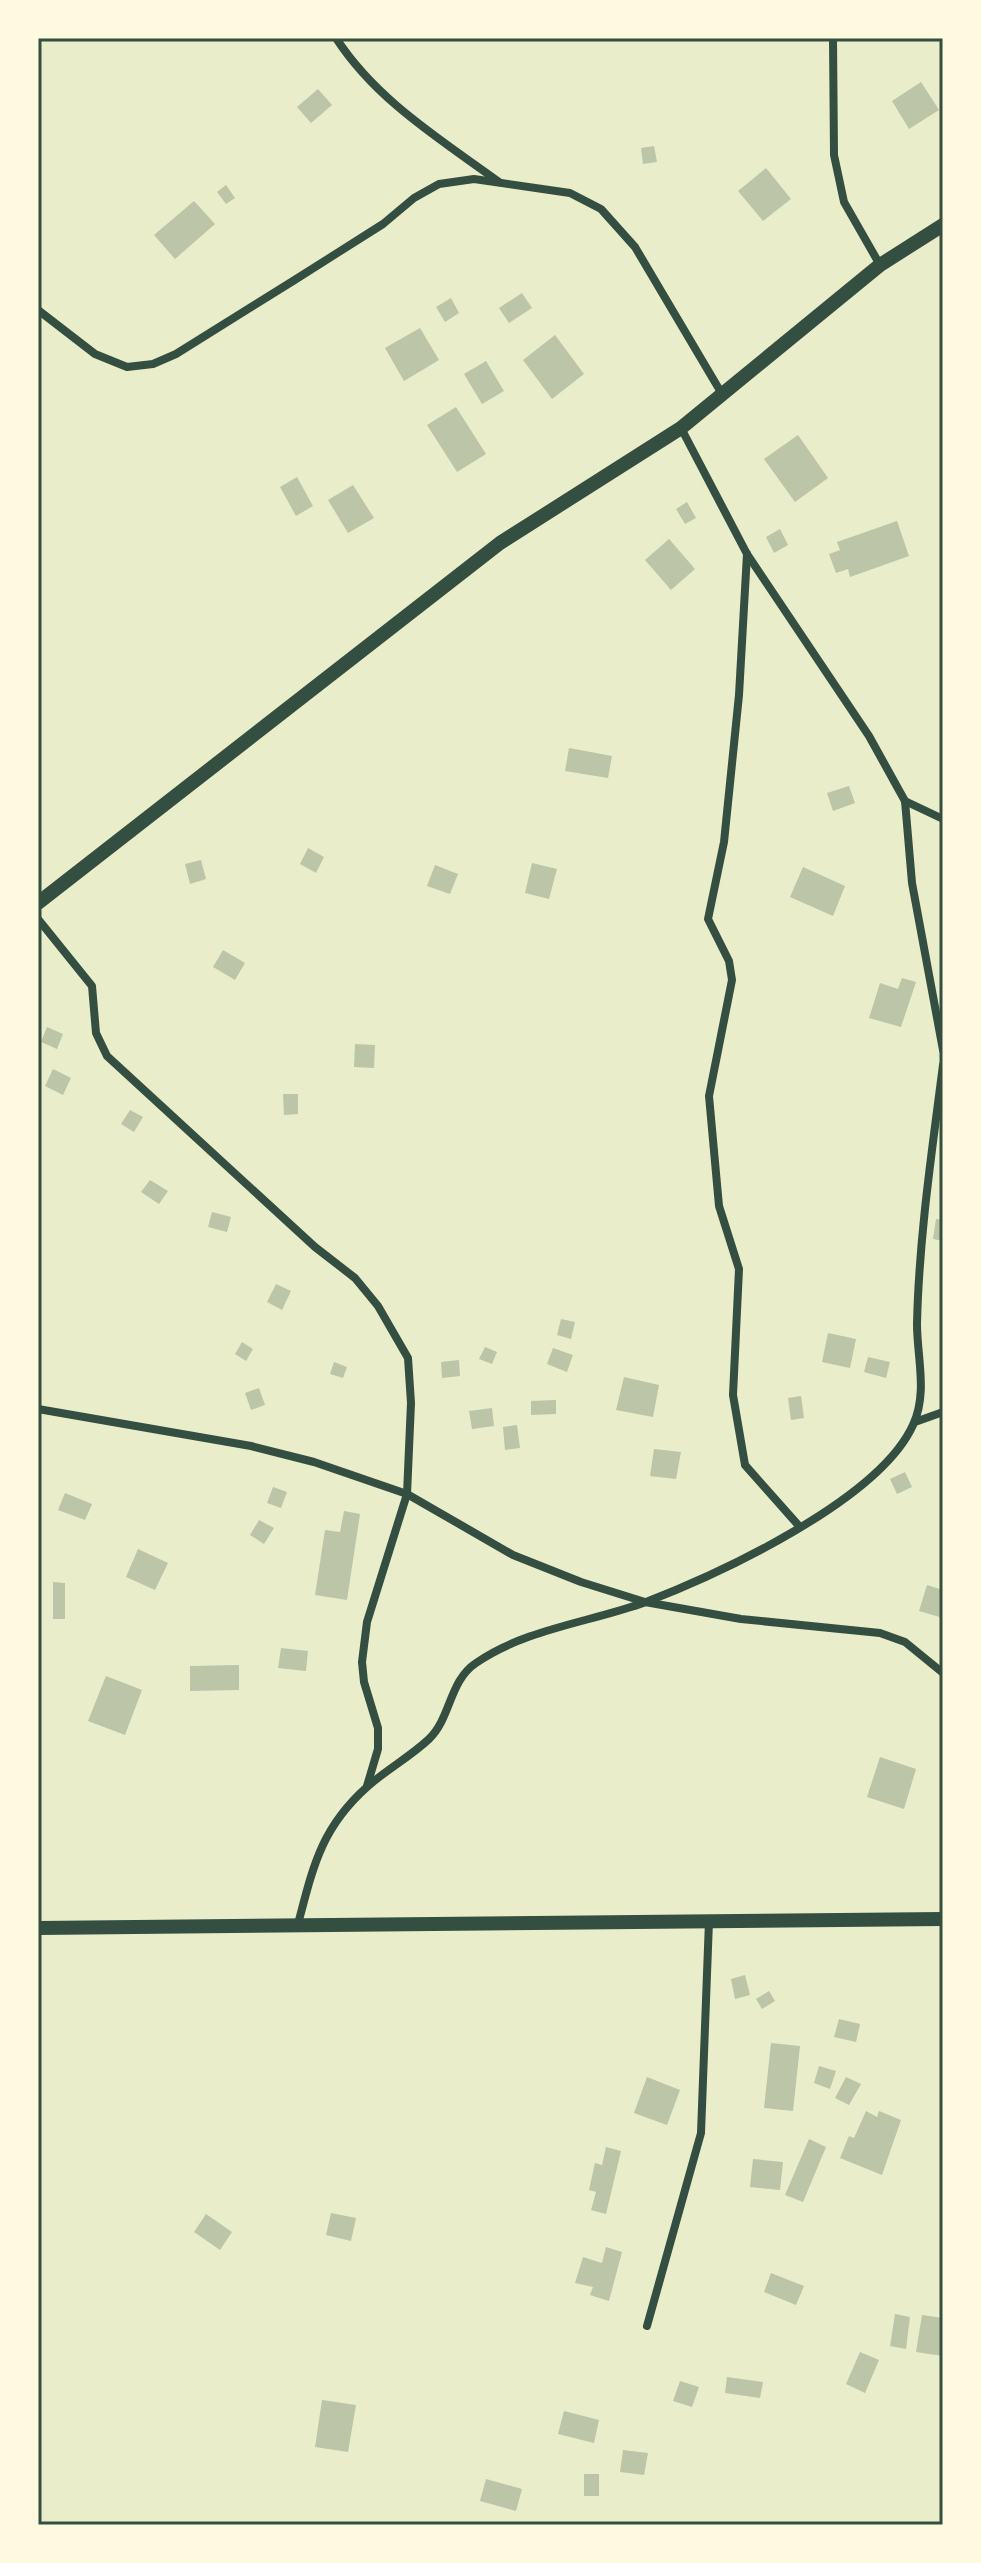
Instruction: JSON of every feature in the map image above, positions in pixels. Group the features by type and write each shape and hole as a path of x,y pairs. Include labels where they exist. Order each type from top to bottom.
{"street":[{"path":"336,38 374,86 412,119 500,182"},
{"path":"833,38 834,155 840,186 844,202 880,265"},
{"path":"38,310 95,354 127,367 153,364 176,354 293,281 439,184 474,179 500,182 570,193 601,209 635,247 722,394"},
{"path":"38,903 500,543 681,428 880,265 943,225"},
{"path":"681,428 747,554 869,736 905,801 912,883 943,1050"},
{"path":"747,554 739,695 724,842 708,919 729,961 732,980 709,1096 719,1206 739,1269 733,1395 743,1460 799,1526"},
{"path":"905,801 943,819"},
{"path":"38,919 92,986 96,1033 107,1056 315,1247 355,1278 378,1306 408,1358 411,1403 407,1494 367,1622 364,1682 378,1728 378,1749 367,1787"},
{"path":"298,1924 317,1852 334,1824 367,1787 432,1736 458,1680 474,1663 513,1644 645,1602 748,1557 874,1475 898,1451 915,1422 922,1378 917,1326 925,1218 943,1065"},
{"path":"38,1409 251,1446 367,1478 407,1494 513,1555 581,1582 645,1602 741,1619 880,1633 905,1642 943,1673"},
{"path":"915,1422 943,1412"},
{"path":"38,1928 943,1919"},
{"path":"647,2326 701,2133 709,1921"}],"building":[{"path":"921,82 939,110 909,129 892,101"},
{"path":"318,89 332,105 311,123 297,107"},
{"path":"654,146 657,162 643,164 641,148"},
{"path":"766,168 791,199 763,221 738,191"},
{"path":"226,185 235,198 226,204 217,192"},
{"path":"194,201 215,224 175,259 154,235"},
{"path":"522,293 532,308 509,323 499,308"},
{"path":"451,298 459,313 445,322 436,307"},
{"path":"420,328 439,360 404,381 385,348"},
{"path":"555,335 584,374 552,399 523,360"},
{"path":"486,361 504,391 482,404 464,374"},
{"path":"456,407 486,454 457,472 427,425"},
{"path":"798,435 828,478 795,502 764,459"},
{"path":"297,477 313,506 296,516 280,487"},
{"path":"353,485 374,518 348,533 328,500"},
{"path":"687,502 696,518 685,524 676,509"},
{"path":"897,521 909,556 850,577 848,569 836,573 829,554 840,550 837,542"},
{"path":"780,529 788,545 774,553 766,537"},
{"path":"669,539 695,569 671,590 645,560"},
{"path":"569,748 612,756 608,778 565,771"},
{"path":"849,786 855,803 833,811 827,793"},
{"path":"308,848 324,857 316,873 300,864"},
{"path":"201,860 206,879 190,884 185,864"},
{"path":"532,863 557,869 549,899 525,893"},
{"path":"435,865 458,874 450,894 427,886"},
{"path":"803,867 845,886 833,916 790,897"},
{"path":"223,950 245,963 235,980 213,967"},
{"path":"902,978 916,982 901,1027 869,1018 880,983 898,989"},
{"path":"47,1027 63,1034 57,1049 41,1042"},
{"path":"355,1044 375,1045 374,1068 354,1067"},
{"path":"53,1069 71,1078 63,1095 45,1086"},
{"path":"283,1094 298,1094 298,1114 284,1115"},
{"path":"130,1110 143,1117 134,1132 121,1124"},
{"path":"150,1180 168,1191 159,1204 141,1192"},
{"path":"212,1212 231,1217 227,1232 208,1227"},
{"path":"936,1219 943,1220 943,1241 933,1239"},
{"path":"276,1284 291,1291 282,1310 267,1302"},
{"path":"561,1319 575,1322 571,1339 557,1335"},
{"path":"828,1333 856,1339 850,1368 822,1362"},
{"path":"242,1342 253,1349 246,1361 235,1354"},
{"path":"485,1347 497,1352 492,1364 479,1359"},
{"path":"553,1348 573,1355 567,1372 547,1364"},
{"path":"868,1357 890,1362 886,1378 864,1372"},
{"path":"459,1360 460,1376 442,1378 441,1362"},
{"path":"334,1362 347,1367 343,1378 330,1374"},
{"path":"624,1377 659,1385 653,1417 616,1410"},
{"path":"259,1388 265,1405 251,1410 245,1393"},
{"path":"801,1396 804,1418 791,1420 788,1398"},
{"path":"556,1400 556,1414 531,1415 531,1401"},
{"path":"492,1408 494,1426 472,1429 469,1411"},
{"path":"517,1425 520,1448 505,1450 503,1427"},
{"path":"654,1449 681,1452 676,1479 650,1476"},
{"path":"905,1472 912,1487 897,1494 890,1479"},
{"path":"273,1487 287,1492 281,1508 267,1503"},
{"path":"65,1493 92,1504 85,1520 58,1510"},
{"path":"344,1511 360,1514 347,1600 315,1595 325,1530 340,1532"},
{"path":"259,1520 274,1528 264,1544 250,1535"},
{"path":"138,1549 168,1563 155,1590 126,1577"},
{"path":"53,1582 65,1583 65,1619 53,1619"},
{"path":"927,1585 943,1590 943,1618 919,1611"},
{"path":"281,1648 308,1651 306,1671 278,1668"},
{"path":"239,1665 239,1690 190,1691 190,1666"},
{"path":"106,1676 142,1690 125,1735 88,1721"},
{"path":"880,1757 916,1769 904,1809 867,1797"},
{"path":"745,1975 750,1995 735,1999 731,1979"},
{"path":"769,1991 775,2001 762,2009 756,1999"},
{"path":"839,2019 860,2024 856,2042 834,2037"},
{"path":"771,2043 800,2046 793,2111 764,2108"},
{"path":"819,2066 836,2071 830,2089 814,2083"},
{"path":"647,2077 680,2090 667,2125 634,2113"},
{"path":"846,2077 861,2084 849,2105 835,2098"},
{"path":"866,2111 877,2117 879,2111 901,2120 882,2175 840,2158 849,2136 854,2138"},
{"path":"809,2139 826,2147 803,2202 785,2195"},
{"path":"606,2147 621,2151 606,2214 591,2210 596,2192 589,2190 595,2163 602,2165"},
{"path":"753,2159 783,2162 780,2190 750,2187"},
{"path":"331,2213 356,2218 351,2241 326,2235"},
{"path":"206,2214 232,2232 220,2250 194,2232"},
{"path":"606,2247 622,2252 609,2301 590,2295 593,2287 575,2283 583,2257 602,2263"},
{"path":"771,2273 804,2286 796,2305 764,2292"},
{"path":"895,2314 910,2317 906,2349 890,2346"},
{"path":"922,2315 943,2318 943,2356 916,2352"},
{"path":"860,2352 879,2360 865,2393 846,2384"},
{"path":"727,2377 763,2382 760,2398 725,2393"},
{"path":"680,2381 699,2387 692,2407 673,2401"},
{"path":"322,2400 356,2405 348,2452 315,2447"},
{"path":"564,2411 599,2420 594,2443 558,2434"},
{"path":"623,2450 648,2453 644,2475 620,2472"},
{"path":"584,2474 599,2474 599,2496 584,2496"},
{"path":"486,2479 522,2489 516,2511 480,2501"}]}
